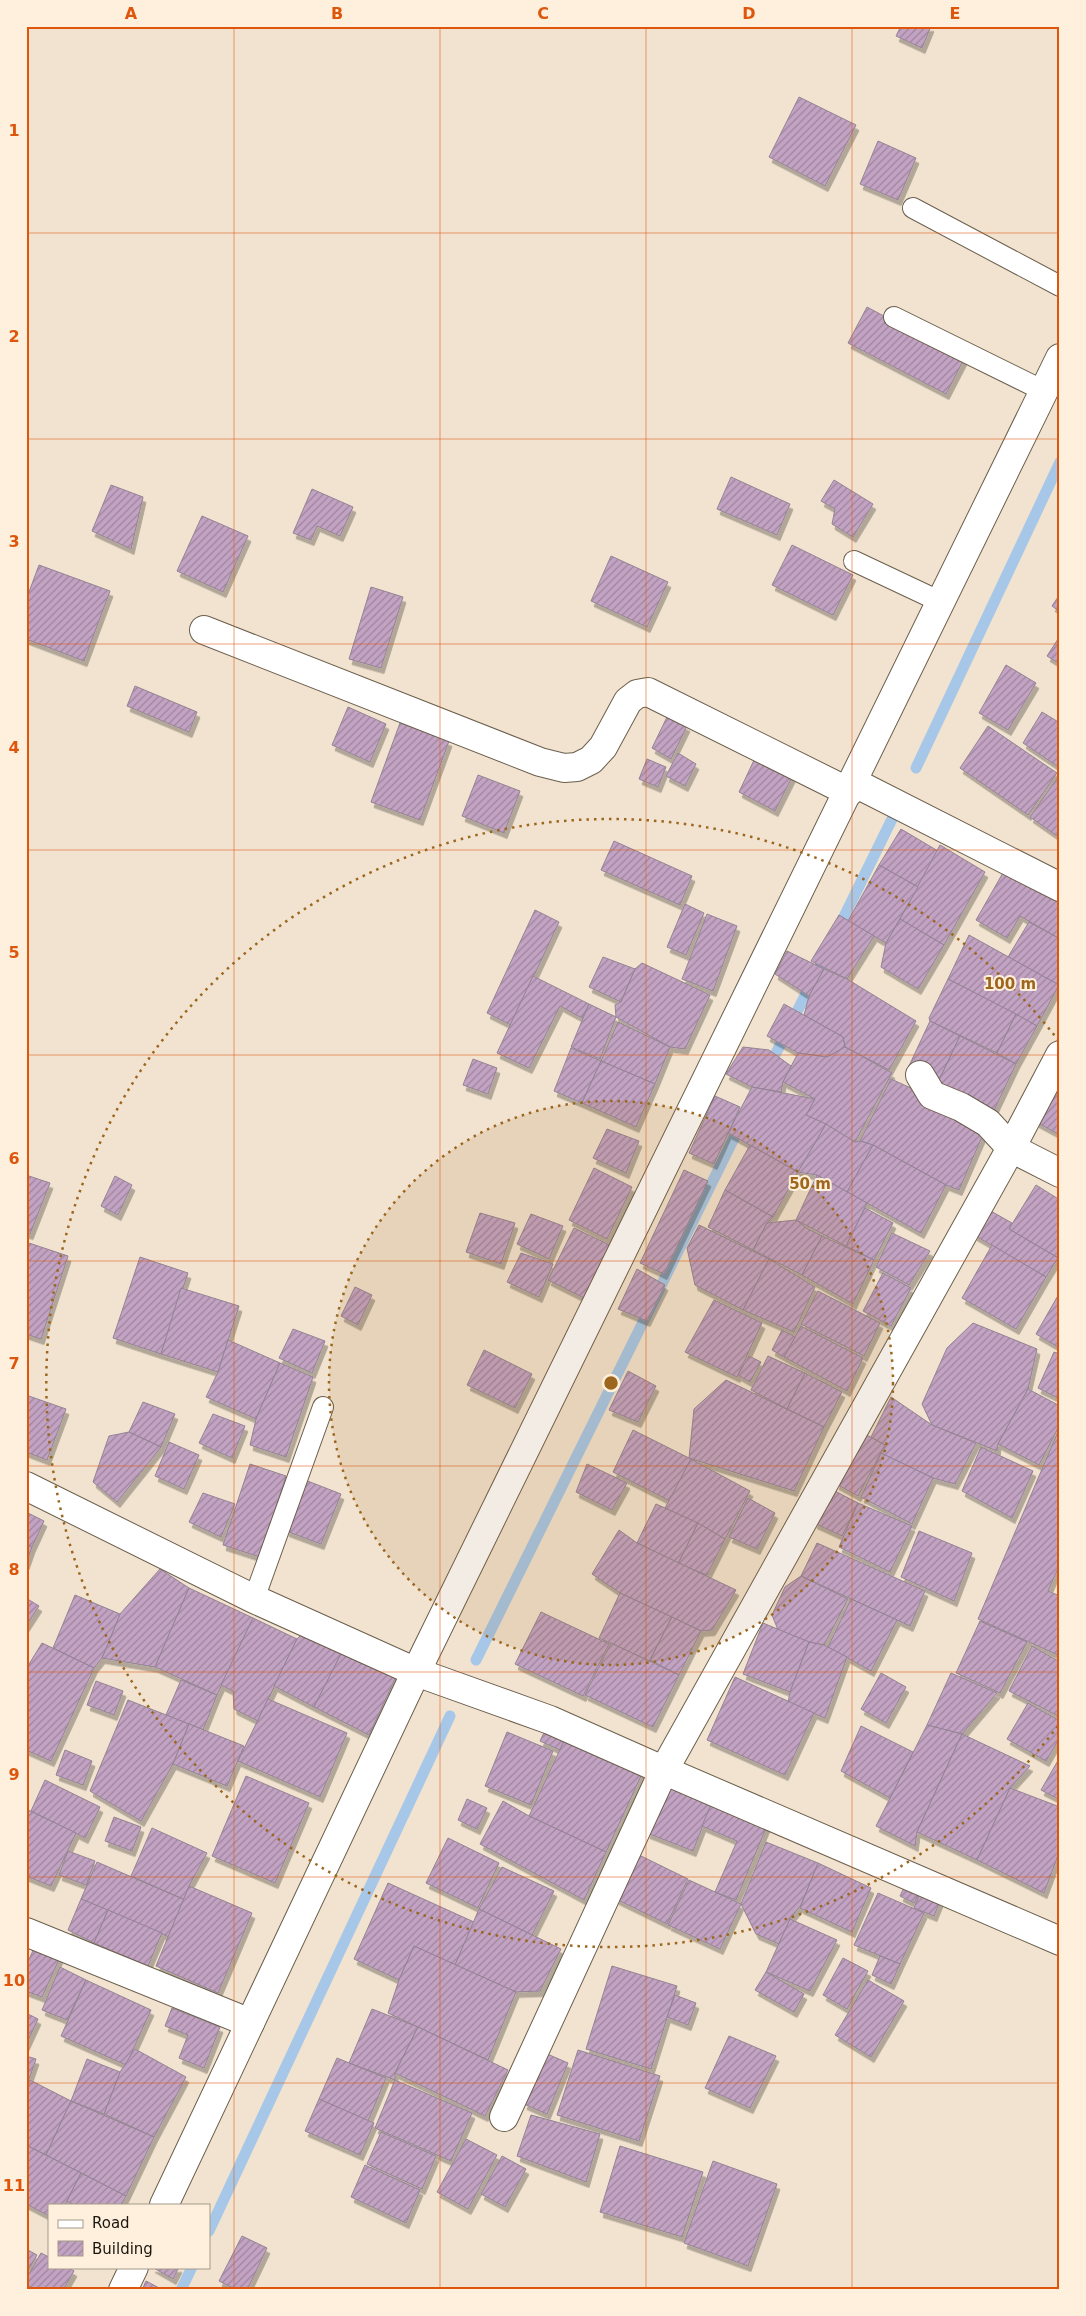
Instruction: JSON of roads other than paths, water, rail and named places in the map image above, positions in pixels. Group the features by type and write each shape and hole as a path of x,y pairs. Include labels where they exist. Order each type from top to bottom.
{"street":[{"path":"164,2204 416,1672 1060,358"},
{"path":"204,630 540,762 564,768 578,767 591,760 603,747 628,701 637,694 648,692 1060,887"},
{"path":"504,2117 664,1770 1011,1148 1060,1055"},
{"path":"920,1075 932,1095 961,1107 988,1123 1011,1148 1060,1173"},
{"path":"26,1486 254,1599 416,1672 550,1720 1060,1941"},
{"path":"26,1932 250,2023"},
{"path":"124,2290 134,2268"}],"lane":[{"path":"913,208 1060,286"},
{"path":"894,317 1044,391"},
{"path":"854,561 941,602"},
{"path":"254,1599 323,1407"}],"waterway":[{"path":"916,768 1060,462"},
{"path":"837,931 892,819"},
{"path":"769,1067 827,952"},
{"path":"476,1660 741,1124"},
{"path":"210,2229 450,1716"},
{"path":"181,2290 192,2268"}]}
